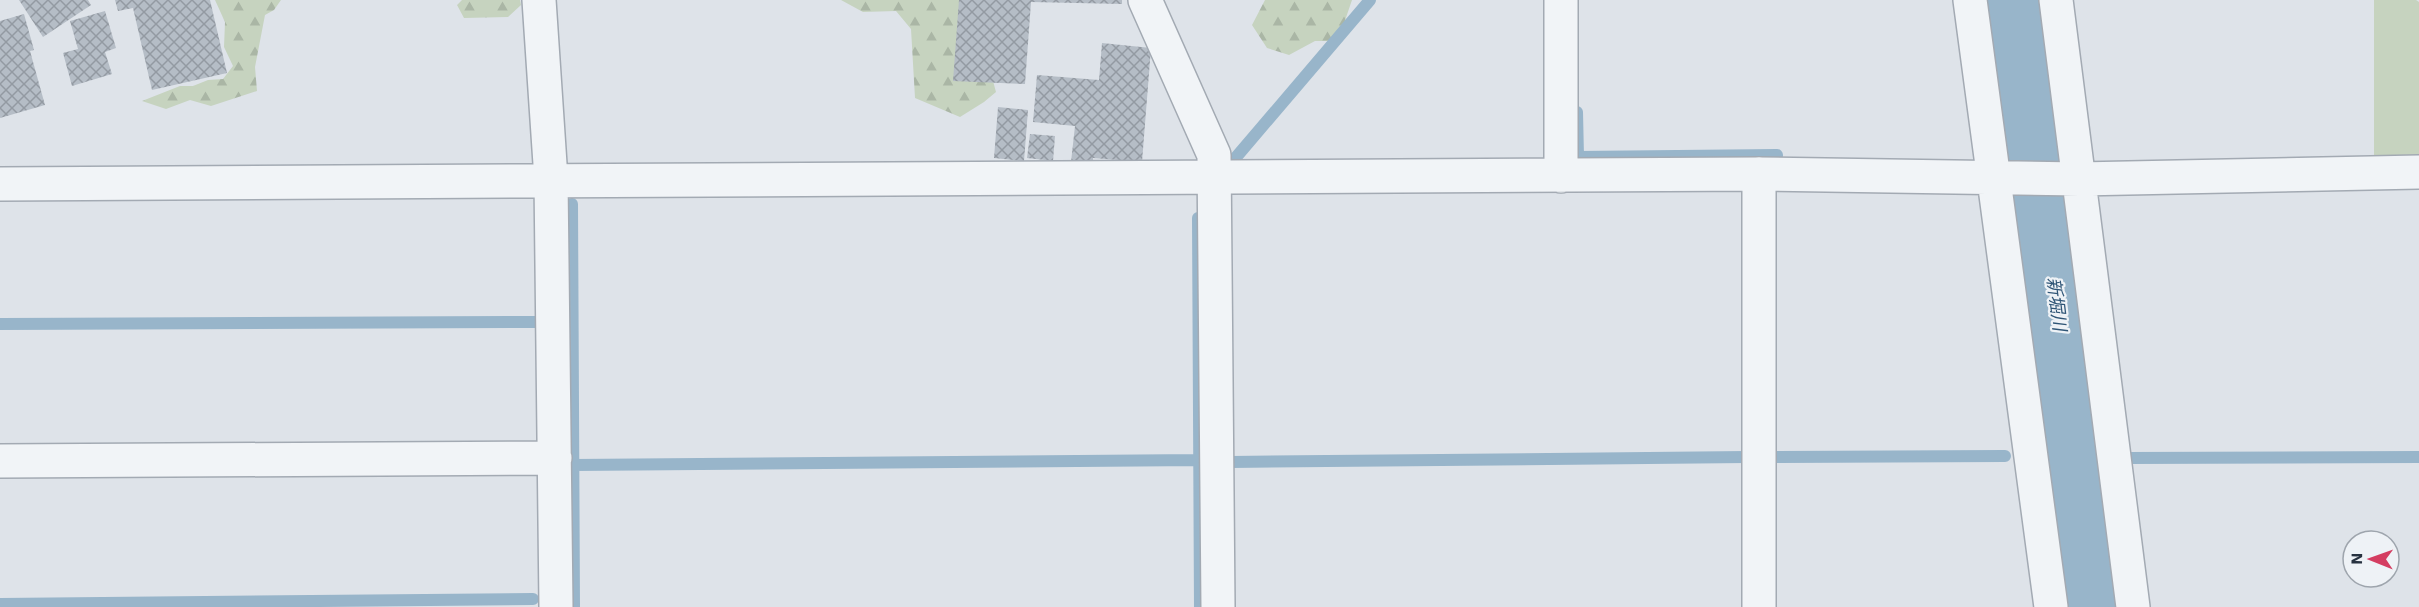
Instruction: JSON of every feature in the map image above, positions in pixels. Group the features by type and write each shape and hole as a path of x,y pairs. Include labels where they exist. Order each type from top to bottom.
{"street":[{"path":"539,0 550,179 556,607"},
{"path":"1145,0 1214,155 1218,607"},
{"path":"1561,0 1561,176"},
{"path":"1970,0 2051,607"},
{"path":"2056,0 2133,607"},
{"path":"0,184 550,179 1759,174 2079,179 2419,172"},
{"path":"1759,174 1759,607"},
{"path":"0,461 555,459"}],"green space":[{"path":"215,0 281,0 274,10 265,15 255,67 257,91 211,106 190,100 166,109 142,101 180,86 193,86 208,80 223,79 233,66 224,47 225,22"},
{"path":"462,0 520,0 521,5 508,17 464,18 457,5"},
{"path":"841,0 971,0 996,92 960,117 915,98 911,29 896,11 863,12"},
{"path":"1265,0 1352,0 1338,41 1315,41 1289,55 1267,48 1252,25"},
{"path":"2374,0 2416,0 2419,2 2419,160 2374,161"}],"building":[{"path":"19,0 88,0 91,5 43,37"},
{"path":"115,0 210,0 227,73 152,90 133,8 118,11"},
{"path":"959,0 1122,0 1122,4 1031,2 1025,84 953,81"},
{"path":"105,11 116,48 105,52 112,74 72,86 63,53 78,49 70,21"},
{"path":"24,14 34,50 30,51 45,105 0,118 0,21"},
{"path":"1102,43 1151,48 1142,162 1093,158 1093,164 1071,162 1075,126 1033,122 1037,75 1099,80"},
{"path":"998,107 1028,110 1024,161 994,158"},
{"path":"1030,134 1055,136 1053,161 1027,158"}],"waterway":[{"path":"1232,162 1370,0"},
{"name":"新堀川","path":"2019,0 2095,607"},
{"path":"1577,112 1578,157 1777,155 1776,163"},
{"path":"572,204 574,607"},
{"path":"1198,218 1200,607"},
{"path":"0,324 535,322"},
{"path":"2055,455 2074,455"},
{"path":"1773,457 2005,456"},
{"path":"1231,462 1747,457"},
{"path":"2126,458 2419,457"},
{"path":"573,465 1199,460"},
{"path":"0,604 533,599"}]}
